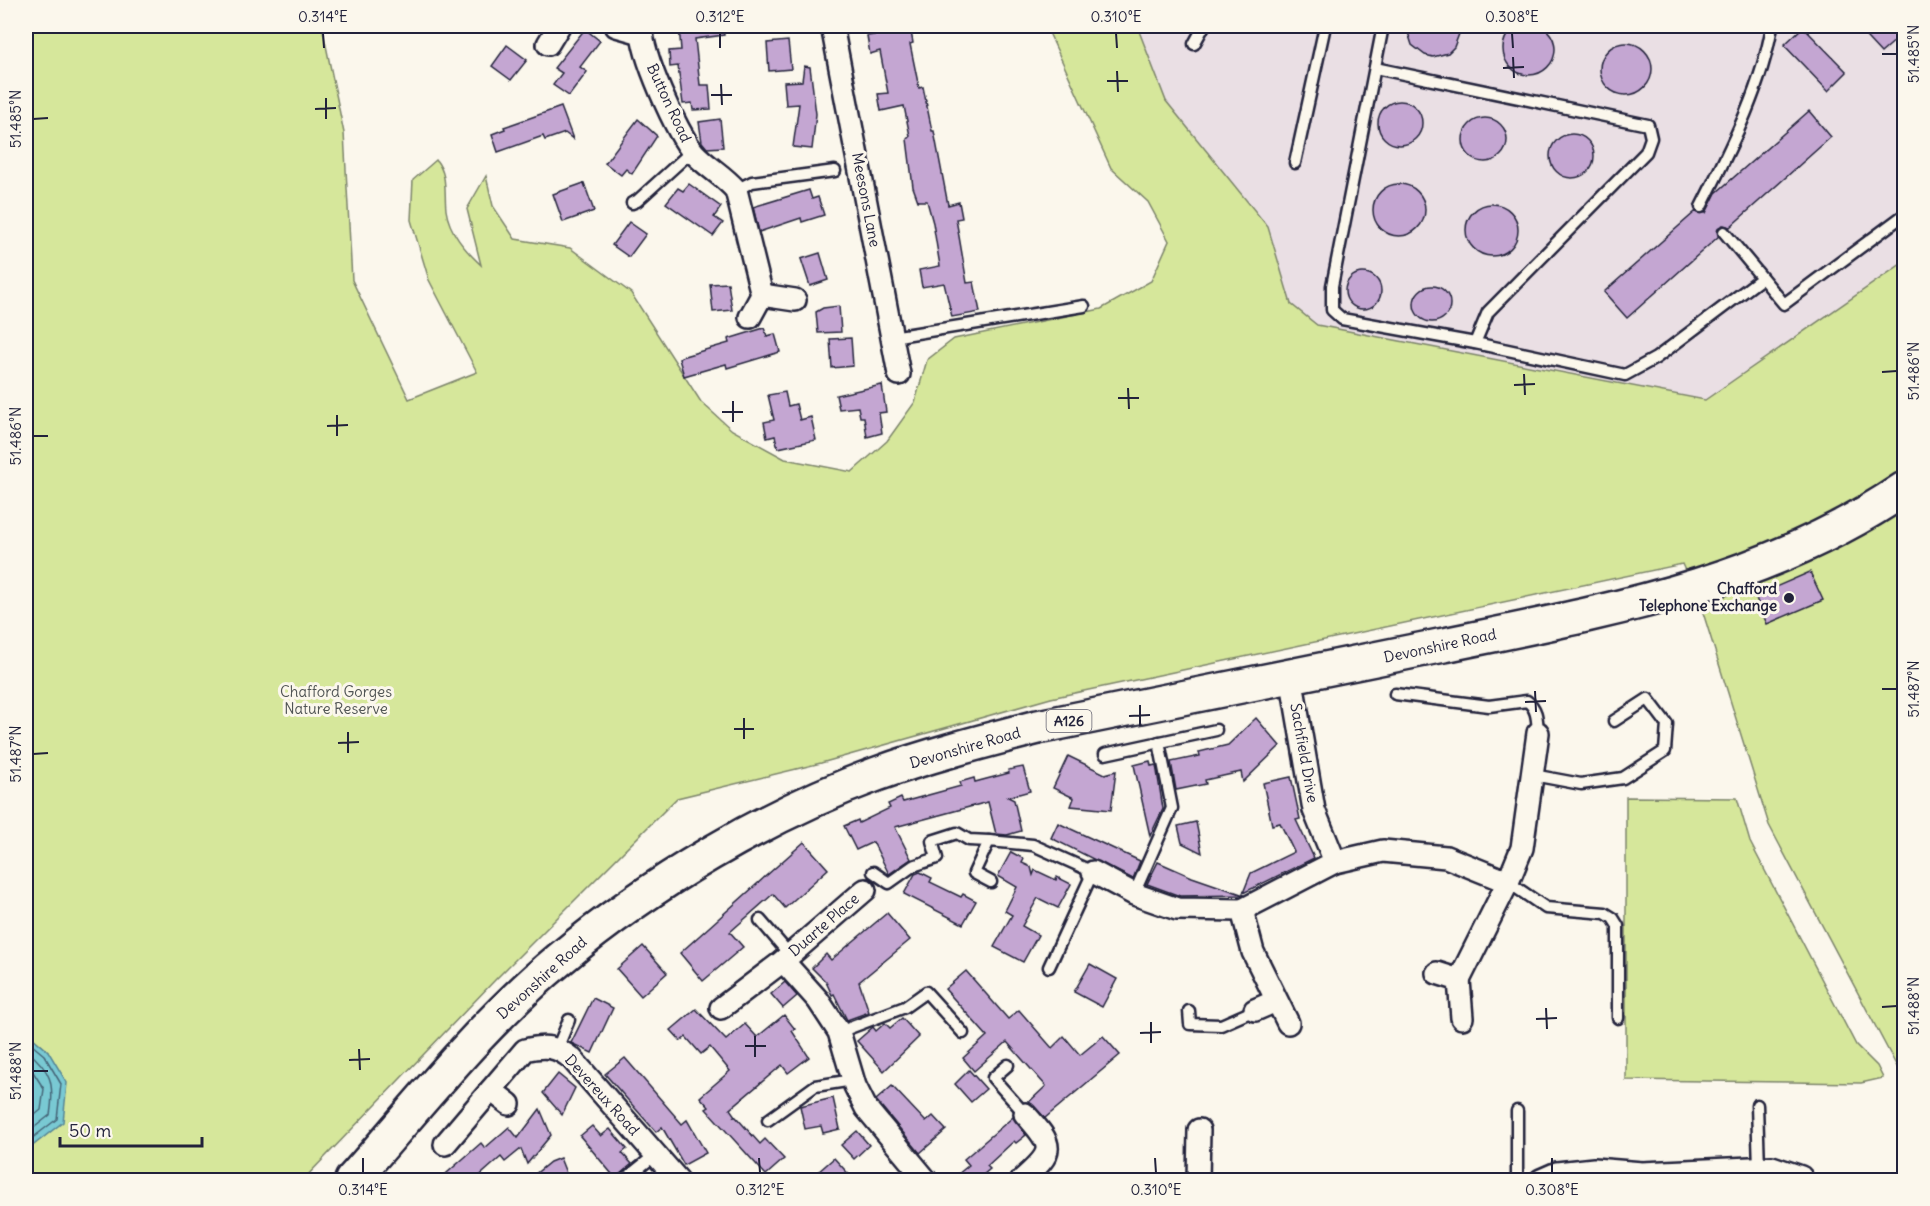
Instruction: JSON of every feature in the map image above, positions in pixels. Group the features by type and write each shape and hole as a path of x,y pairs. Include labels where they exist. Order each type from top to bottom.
{"main road":[{"name":"Devonshire Road","path":"352,1180 493,1021 559,960 611,918 696,862 777,819 876,774 957,748 1038,727 1580,617 1702,586 1827,535 1872,512 1905,489"}],"street":[{"name":"Button Road","path":"616,26 642,29 651,67 692,151 725,177 736,190"},
{"name":"Meesons Lane","path":"832,26 899,374"},
{"path":"736,190 762,295 750,317"},
{"path":"762,295 795,300"},
{"name":"Sachfield Drive","path":"1291,676 1314,810 1335,862"},
{"path":"1462,1018 1459,981 1508,882 1522,848 1539,733"},
{"path":"1093,872 1134,894 1177,909 1242,910 1335,862 1383,851 1446,856 1508,882"},
{"name":"Duarte Place","path":"722,1008 786,958 869,881"},
{"path":"1242,910 1253,952 1288,1023"},
{"name":"Duarte Place","path":"786,958 839,1032 853,1080 866,1108 926,1180"},
{"path":"1437,973 1459,981"},
{"path":"1255,1010 1276,1000"},
{"name":"Devereux Road","path":"445,1144 525,1050 543,1046 557,1048 572,1059 678,1180"},
{"path":"491,1090 509,1104"},
{"path":"1023,1180 1045,1159 1048,1146 1042,1133 1025,1114"},
{"path":"1198,1130 1198,1180"},
{"path":"1541,1180 1557,1173 1594,1169 1642,1173 1772,1167 1801,1177 1803,1180"}],"lane":[{"path":"1194,44 1204,26"},
{"path":"1295,163 1325,26"},
{"path":"1383,26 1332,286 1332,310 1342,319 1475,343 1625,375 1656,358 1762,278"},
{"path":"1701,207 1736,136 1768,52 1772,26"},
{"path":"1375,68 1648,125 1652,138 1646,152 1488,312 1475,343"},
{"path":"632,203 692,151"},
{"path":"736,190 762,180 835,171"},
{"path":"1724,232 1784,304 1905,215"},
{"path":"892,337 1084,306"},
{"path":"1395,694 1489,705 1527,701 1533,705 1539,733"},
{"path":"1533,775 1581,784 1623,778 1665,751 1667,724 1648,699 1614,720"},
{"path":"1105,753 1216,730"},
{"path":"1134,894 1172,808 1160,742"},
{"path":"869,881 889,883 913,866 937,858 932,841 957,833 969,840 1034,845 1093,872 1049,967"},
{"path":"989,841 974,873 991,882"},
{"path":"1508,882 1546,908 1605,913 1613,918 1618,926 1618,1018"},
{"path":"760,920 786,958"},
{"path":"839,1032 904,1007 926,992 963,1033"},
{"path":"1189,1011 1190,1024 1221,1025 1255,1010"},
{"path":"557,1048 569,1020"},
{"path":"1008,1065 993,1078 1025,1114"},
{"path":"768,1120 815,1086 853,1080"},
{"path":"1757,1105 1759,1168"},
{"path":"1516,1180 1517,1111"},
{"path":"624,1180 656,1155"}],"shaded area":[{"path":"1137,26 1904,26 1904,262 1705,400 1317,325 1291,304 1268,227 1166,101"}],"green space":[{"name":"Chafford Gorges Nature Reserve","path":"26,26 322,26 344,133 352,280 409,399 477,372 429,280 411,220 413,180 436,160 444,177 446,210 450,226 464,247 481,265 467,209 486,176 493,206 515,239 570,248 631,293 701,402 732,430 785,459 852,472 887,441 915,402 927,360 954,339 1101,309 1151,281 1169,241 1148,202 1111,168 1046,26 1137,26 1166,101 1268,227 1291,304 1317,325 1705,400 1904,262 1904,1080 1769,825 1701,606 1682,564 1051,698 821,763 677,798 496,979 303,1180 26,1180 26,1151 62,1122 48,1051 26,1032"},
{"path":"1626,797 1737,798 1750,842 1856,1045 1877,1066 1883,1078 1861,1083 1626,1080"}],"water":[{"path":"26,1032 48,1051 67,1083 63,1122 26,1151"}],"building":[{"path":"1524,23 1534,23 1543,27 1551,35 1555,49 1551,63 1543,71 1534,75 1524,75 1515,71 1507,63 1503,54 1503,44 1507,35 1515,27"},
{"path":"679,26 723,26 724,35 695,39 700,85 709,85 711,109 693,110 692,103 683,104 678,66 670,67 669,51 681,50"},
{"path":"888,26 910,26 913,43 910,44 919,88 923,87 932,131 934,131 948,205 959,202 962,218 956,219 967,283 974,282 980,312 952,317 944,283 922,287 919,270 940,266 933,223 927,201 918,201 913,187 907,139 910,136 904,106 881,111 878,94 888,93 880,51 870,54 867,36 889,33"},
{"path":"1406,26 1462,26 1454,47 1448,53 1433,57 1425,55 1412,45"},
{"path":"1856,26 1905,26 1905,32 1881,53"},
{"path":"1803,27 1847,72 1828,91 1784,45"},
{"path":"585,29 600,41 580,67 587,72 569,96 553,85 562,73 554,68"},
{"path":"788,41 791,69 769,71 767,43"},
{"path":"1621,43 1631,43 1645,50 1652,69 1645,88 1631,95 1621,95 1611,91 1604,84 1600,74 1600,64 1604,54 1611,47"},
{"path":"507,45 527,60 511,80 492,66"},
{"path":"804,66 810,67 816,114 812,149 793,147 799,104 786,105 784,82 802,81"},
{"path":"1400,101 1415,108 1422,123 1415,138 1400,145 1385,138 1378,123 1385,108"},
{"path":"561,107 573,139 565,133 545,140 543,136 498,152 492,134 505,129 504,127"},
{"path":"1809,111 1831,137 1730,227 1723,225 1719,227 1718,237 1627,318 1604,292 1695,212 1706,213 1716,193"},
{"path":"1485,118 1500,125 1507,140 1500,155 1485,162 1470,155 1463,140 1470,125"},
{"path":"638,119 657,136 632,174 626,169 621,175 605,163"},
{"path":"720,119 723,147 707,148 702,142 699,122"},
{"path":"1572,134 1587,141 1594,156 1587,171 1572,178 1557,171 1550,156 1557,141"},
{"path":"584,183 594,211 563,222 553,194"},
{"path":"689,184 721,207 714,217 723,223 713,236 666,203 678,188 683,191"},
{"path":"1394,184 1404,184 1418,191 1425,210 1418,229 1404,236 1394,236 1384,232 1377,225 1373,215 1373,205 1377,195 1384,188"},
{"path":"809,190 812,199 818,197 824,215 802,222 801,218 759,232 753,207"},
{"path":"1487,204 1497,204 1511,211 1518,230 1511,249 1497,256 1487,256 1477,252 1470,245 1466,235 1466,225 1470,215 1477,208"},
{"path":"629,222 646,234 629,257 612,245"},
{"path":"820,253 828,280 810,286 801,259"},
{"path":"1363,273 1375,279 1381,291 1375,303 1363,309 1351,303 1345,291 1351,279"},
{"path":"728,283 732,310 713,312 710,284"},
{"path":"1432,286 1445,291 1450,304 1445,317 1432,322 1419,317 1414,304 1419,291"},
{"path":"839,306 841,332 818,333 816,312 823,308"},
{"path":"764,328 767,336 775,334 780,352 727,368 726,364 684,376 679,359 681,357 729,343 728,339"},
{"path":"851,338 853,366 832,368 830,339"},
{"path":"882,385 886,412 879,413 882,433 867,437 864,417 860,417 858,407 839,409 836,395"},
{"path":"785,392 788,406 796,404 800,420 811,417 816,440 778,448 775,436 767,438 764,422 774,420 768,395"},
{"name":"Chafford Telephone Exchange","path":"1810,572 1823,600 1767,624 1755,596"},
{"path":"1256,718 1280,746 1243,782 1241,772 1205,780 1206,784 1176,790 1171,762 1200,756 1199,752 1228,745"},
{"path":"1068,756 1105,774 1116,771 1111,810 1071,806 1074,798 1053,788"},
{"path":"1150,761 1151,766 1156,765 1163,809 1150,836 1134,765"},
{"path":"1023,767 1030,791 1008,797 1014,800 1021,831 1007,835 996,834 988,802 895,827 911,859 889,874 873,842 856,850 844,826 858,820 859,823 890,808 888,804 901,798 903,802 961,786 960,782 974,778 975,782"},
{"path":"1291,777 1300,819 1296,820 1314,858 1243,893 1251,873 1294,852 1280,823 1272,825 1263,783"},
{"path":"1196,822 1202,853 1182,843 1178,826"},
{"path":"1058,823 1140,861 1133,879 1051,838"},
{"path":"804,842 828,869 785,908 773,894 730,932 743,947 703,981 680,953"},
{"path":"1011,852 1024,859 1022,863 1031,867 1033,875 1035,870 1071,884 1058,908 1038,898 1022,926 1038,935 1023,962 994,947 1012,915 1005,911 1017,887 998,876"},
{"path":"1158,862 1192,877 1244,895 1180,896 1147,884"},
{"path":"920,872 932,878 930,882 961,897 963,894 976,901 963,924 904,894 915,874"},
{"path":"887,913 910,940 859,982 869,1012 847,1020 826,982 812,968 826,954 831,960"},
{"path":"643,946 667,973 641,996 617,969"},
{"path":"1090,964 1117,979 1102,1007 1074,992"},
{"path":"966,971 1008,1019 1019,1010 1052,1048 1064,1036 1080,1055 1103,1036 1120,1055 1045,1118 1029,1102 1046,1086 1007,1042 974,1071 963,1058 987,1036 945,989"},
{"path":"785,982 797,996 783,1008 771,994"},
{"path":"593,998 613,1008 592,1053 571,1043"},
{"path":"696,1009 726,1040 745,1024 757,1037 784,1015 795,1029 792,1031 809,1057 788,1073 782,1065 730,1109 735,1116 733,1117 736,1117 760,1144 765,1139 784,1159 766,1175 706,1109 709,1107 700,1097 730,1071 710,1047 701,1054 686,1037 681,1041 671,1030"},
{"path":"902,1018 919,1037 884,1071 857,1041 873,1027 876,1031 885,1023 890,1028"},
{"path":"625,1058 682,1124 687,1120 706,1153 684,1165 662,1127 656,1132 605,1074"},
{"path":"969,1070 986,1089 971,1102 955,1084"},
{"path":"558,1074 575,1088 562,1115 543,1093"},
{"path":"892,1086 926,1122 933,1116 946,1130 920,1153 876,1100"},
{"path":"833,1098 840,1129 823,1133 821,1126 805,1129 800,1106"},
{"path":"540,1109 551,1135 527,1164 521,1149 505,1162 501,1157 475,1180 439,1180 481,1143 485,1148 509,1127 518,1138"},
{"path":"1013,1117 1026,1135 1016,1143 1014,1141 987,1166 990,1169 977,1180 951,1180 969,1165 964,1159"},
{"path":"592,1126 601,1136 610,1129 627,1149 622,1153 632,1164 619,1175 617,1180 580,1136"},
{"path":"857,1131 869,1145 854,1159 841,1145"},
{"path":"560,1158 566,1173 547,1180 528,1180 550,1162"},
{"path":"834,1158 854,1180 809,1180"}],"place":[{"name":"Chafford Telephone Exchange","path":"1789,598"}]}
